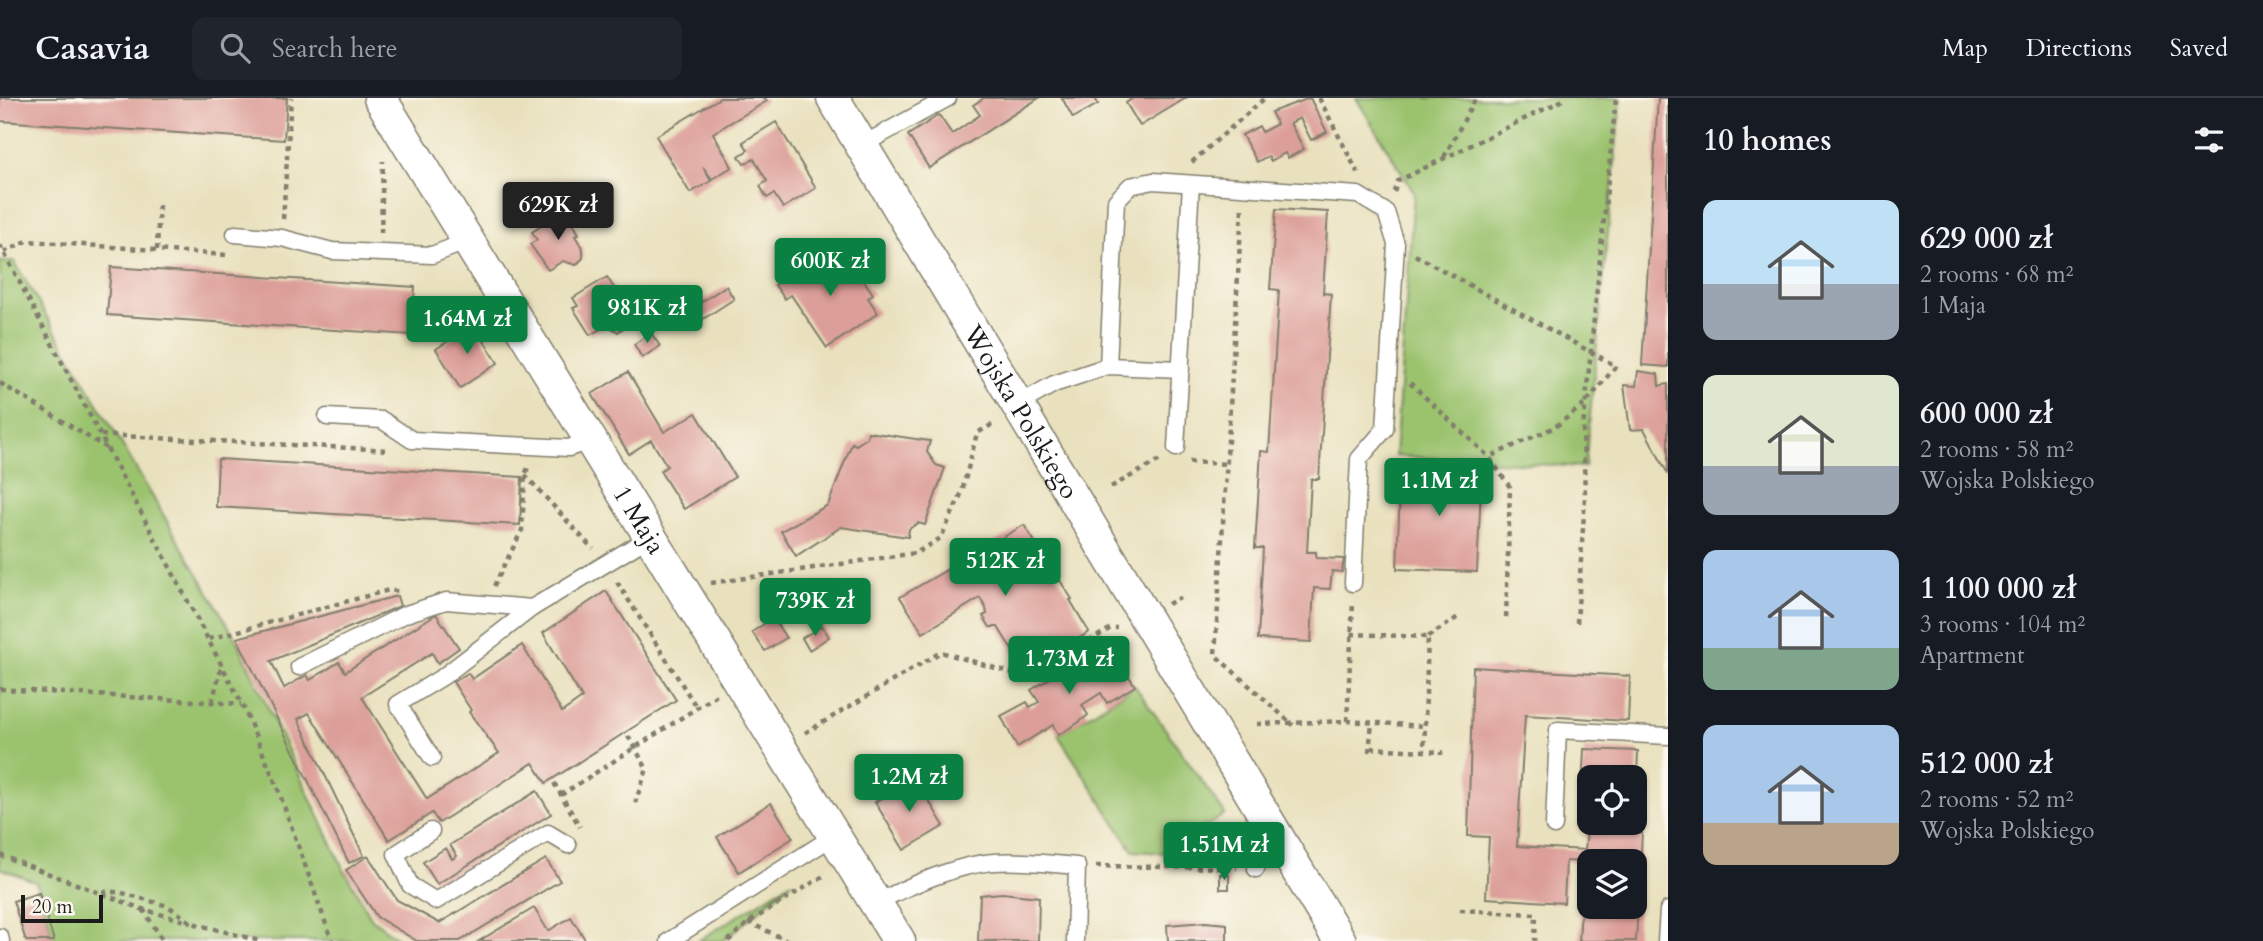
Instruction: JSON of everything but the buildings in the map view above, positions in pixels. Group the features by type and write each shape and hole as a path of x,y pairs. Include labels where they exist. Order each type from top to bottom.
{"street":[{"name":"Wojska Polskiego","path":"834,98 862,145 1006,414 1340,941"},
{"name":"1 Maja","path":"387,110 899,941"}],"lane":[{"path":"862,145 948,98"},
{"path":"1108,366 1116,201 1130,186 1153,181 1358,195 1387,212 1396,244 1385,429 1359,459 1353,583"},
{"path":"1176,448 1181,369 1183,184"},
{"path":"235,234 282,238 332,251 432,256 468,241"},
{"path":"1006,414 1054,384 1108,366 1181,369"},
{"path":"327,417 382,420 412,440 569,448 591,440"},
{"path":"432,758 398,704 444,676 532,608 604,562 650,537"},
{"path":"299,667 405,614 446,601 486,602 532,608"},
{"path":"1554,827 1558,730 1668,736"},
{"path":"431,831 396,854 410,885 436,901 548,833 568,845"},
{"path":"668,941 834,836"},
{"path":"1256,869 1264,846 1277,838"},
{"path":"876,903 904,888 976,865 994,862 1077,866 1074,941"},
{"path":"1666,941 1668,910"}],"path":[{"path":"282,238 292,98"},
{"path":"1183,184 1189,164 1265,98"},
{"path":"1319,98 1359,175 1358,195"},
{"path":"1444,158 1476,98"},
{"path":"1387,212 1398,181 1567,98"},
{"path":"1577,623 1585,497 1585,404 1616,98"},
{"path":"381,253 387,110"},
{"path":"1244,187 1215,655 1293,725"},
{"path":"157,250 159,202"},
{"path":"3,254 27,241 234,256 235,234"},
{"path":"1396,244 1616,366 1585,404 1555,427 1489,457"},
{"path":"0,245 242,704 278,789 332,941"},
{"path":"1389,364 1489,457 1510,487 1506,620"},
{"path":"0,383 109,449"},
{"path":"684,592 708,584 916,553 941,538 962,492 976,433 1006,414"},
{"path":"102,435 401,451 412,440"},
{"path":"486,602 523,530 525,475 604,562"},
{"path":"618,583 697,708"},
{"path":"209,639 389,590 446,601"},
{"path":"1351,634 1428,637 1458,617"},
{"path":"1347,722 1352,618"},
{"path":"781,749 941,652 1029,678 1111,628"},
{"path":"1424,751 1428,637"},
{"path":"212,702 222,665"},
{"path":"0,689 242,704"},
{"path":"561,794 689,713"},
{"path":"1257,724 1347,722 1425,726"},
{"path":"1373,723 1370,750 1441,752 1441,755"},
{"path":"628,736 647,769 635,803"},
{"path":"554,783 584,835"},
{"path":"0,855 142,909 260,941"},
{"path":"1077,866 1256,869"},
{"path":"728,941 749,922 827,874 837,875"},
{"path":"98,892 119,892 168,906 192,923"},
{"path":"723,906 788,941"},
{"path":"142,909 163,941"},
{"path":"1460,910 1536,914 1535,941"}],"green space":[{"path":"1356,98 1621,98 1585,467 1395,456 1414,192"},
{"path":"14,261 235,637 344,870 372,919 401,941 54,941 36,882 0,868 0,262"},
{"path":"1135,686 1225,814 1165,853 1133,851 1058,735"},
{"path":"792,882 723,941 698,941"}]}
